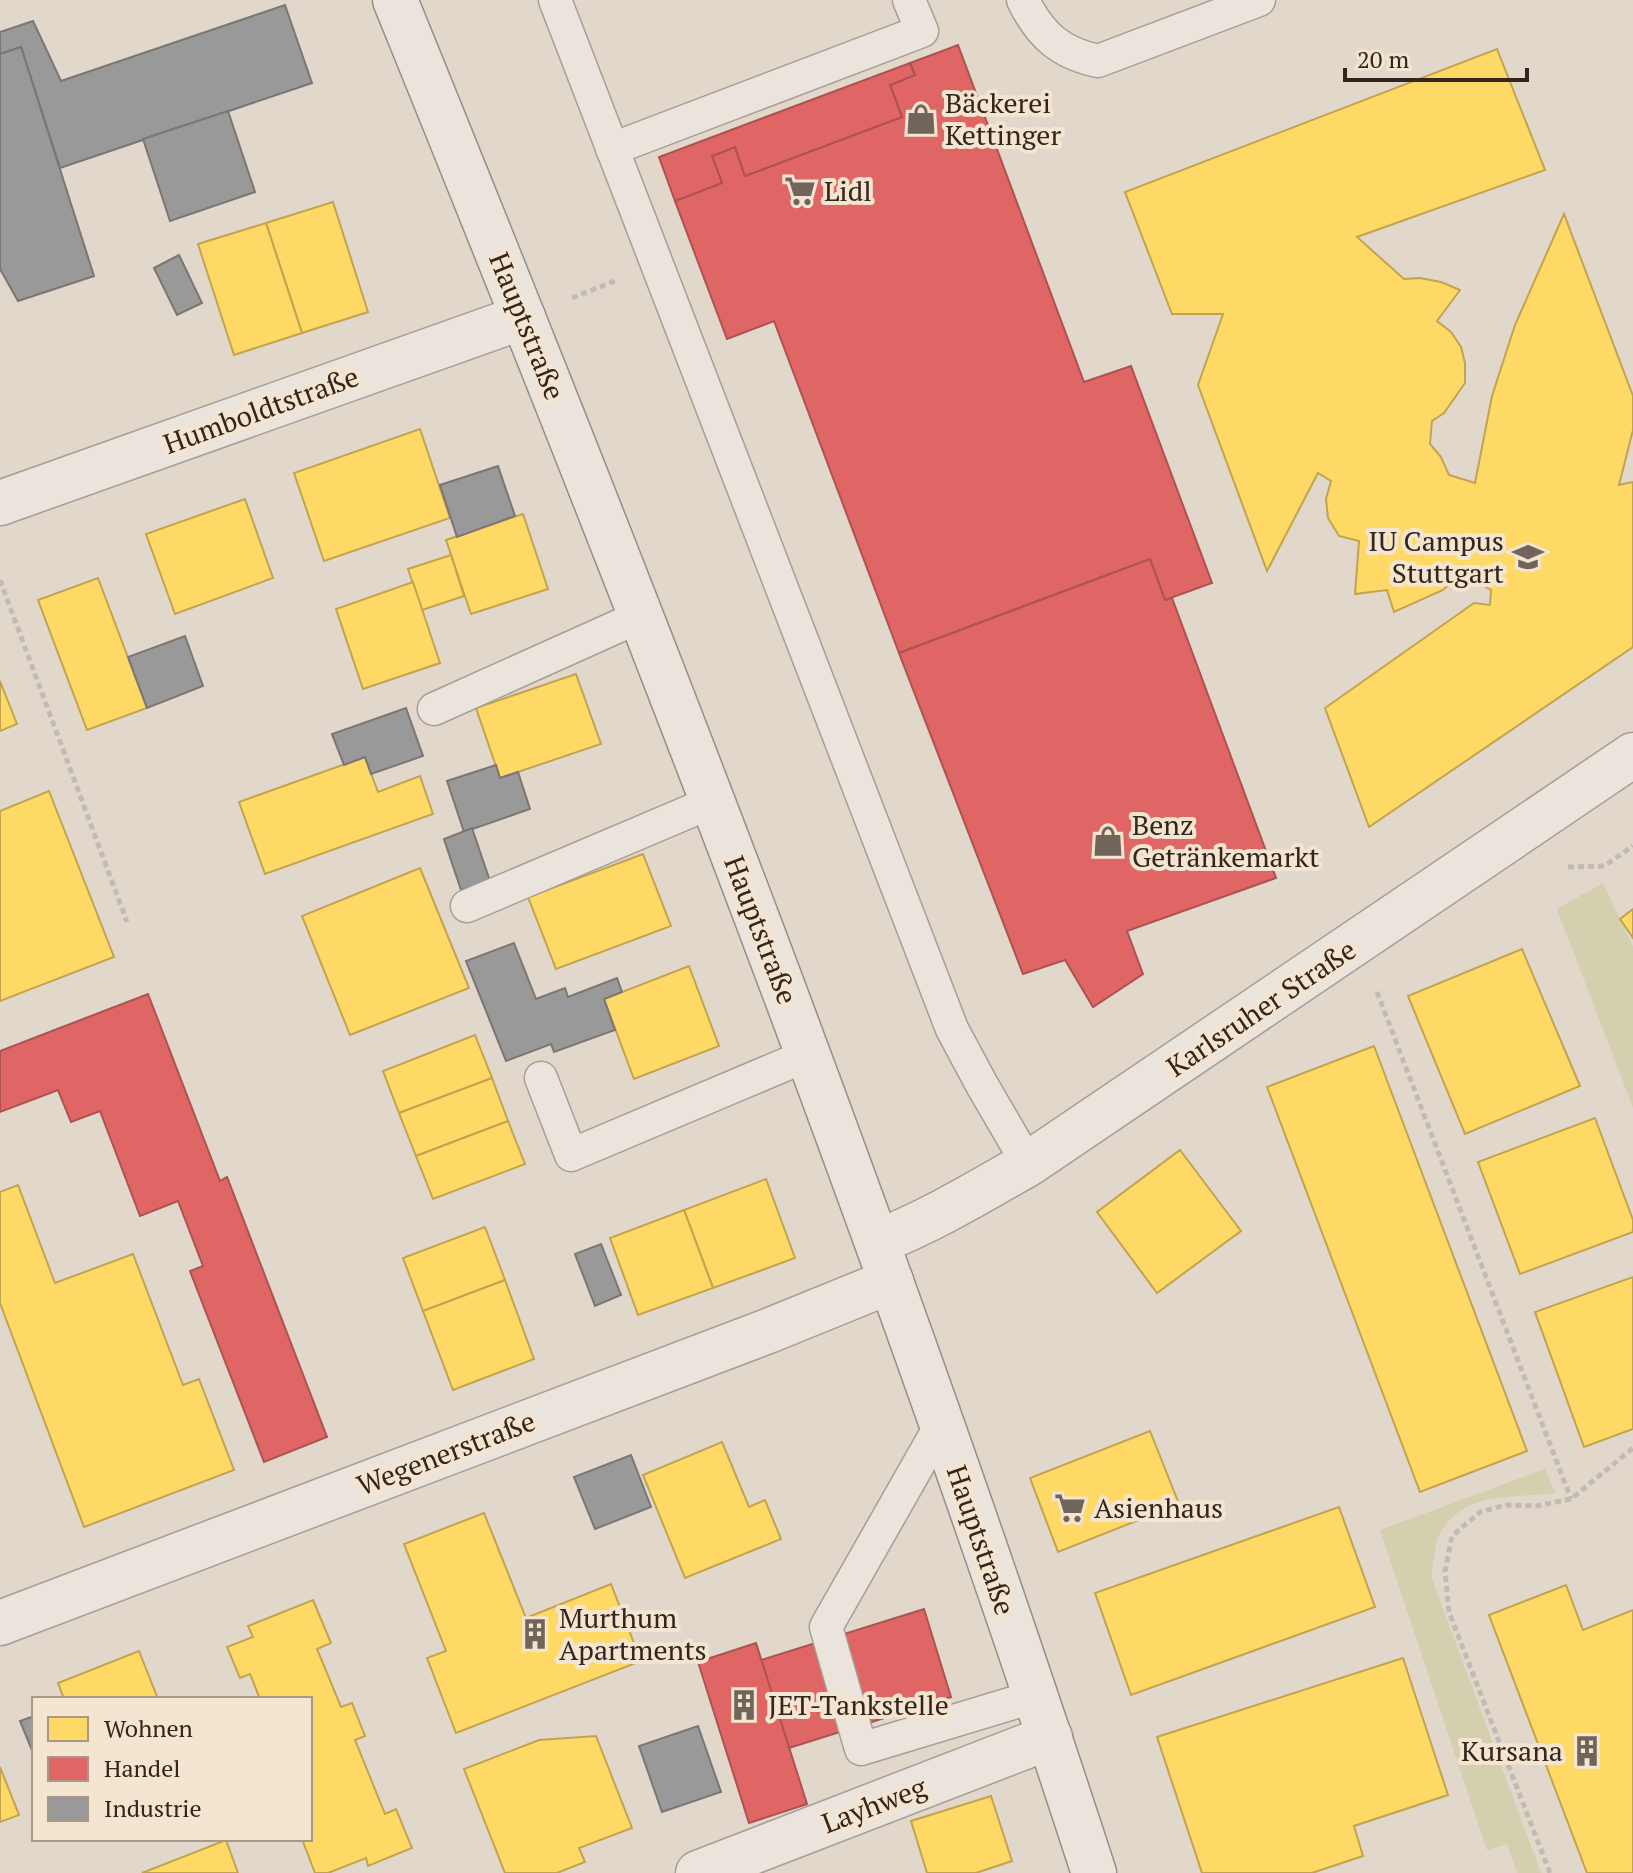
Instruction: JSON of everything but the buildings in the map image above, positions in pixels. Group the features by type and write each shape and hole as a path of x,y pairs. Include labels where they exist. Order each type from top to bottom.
{"street":[{"name":"Hauptstraße","path":"395,0 641,616 808,1055 884,1261 1036,1696 1094,1873"},
{"name":"Humboldtstraße","path":"0,503 523,317"},
{"name":"Karlsruher Straße","path":"884,1261 910,1229 1028,1164 1633,755"},
{"name":"Wegenerstraße","path":"0,1623 768,1331 884,1261"},
{"name":"Layhweg","path":"698,1873 1050,1737"}],"lane":[{"path":"555,0 952,1029 1028,1164"},
{"path":"612,149 922,31 909,0"},
{"path":"1023,0 1034,23 1056,44 1075,56 1098,61 1259,0"},
{"path":"434,709 641,616"},
{"path":"467,906 712,802"},
{"path":"541,1078 571,1155 808,1055"},
{"path":"941,1425 826,1627 861,1749 1036,1696"}],"path":[{"path":"523,317 658,264"},
{"path":"0,580 127,922"},
{"path":"1358,942 1571,1499"},
{"path":"1550,1873 1449,1612 1445,1571 1452,1536 1480,1512 1506,1505 1537,1506 1571,1499 1633,1448"}],"shaded area":[{"path":"1603,883 1633,947 1633,1108 1557,909"},
{"path":"1545,1469 1555,1493 1492,1499 1463,1509 1451,1519 1438,1538 1431,1576 1541,1873 1517,1873 1507,1844 1487,1850 1380,1530"}],"place":[{"name":"Bäckerei Kettinger","path":"921,119"},
{"name":"Lidl","path":"800,191"},
{"name":"IU Campus Stuttgart","path":"1528,557"},
{"name":"Benz Getränkemarkt","path":"1108,841"},
{"name":"Asienhaus","path":"1070,1508"},
{"name":"Murthum Apartments","path":"535,1634"},
{"name":"JET-Tankstelle","path":"744,1705"},
{"name":"Kursana","path":"1587,1751"}]}
